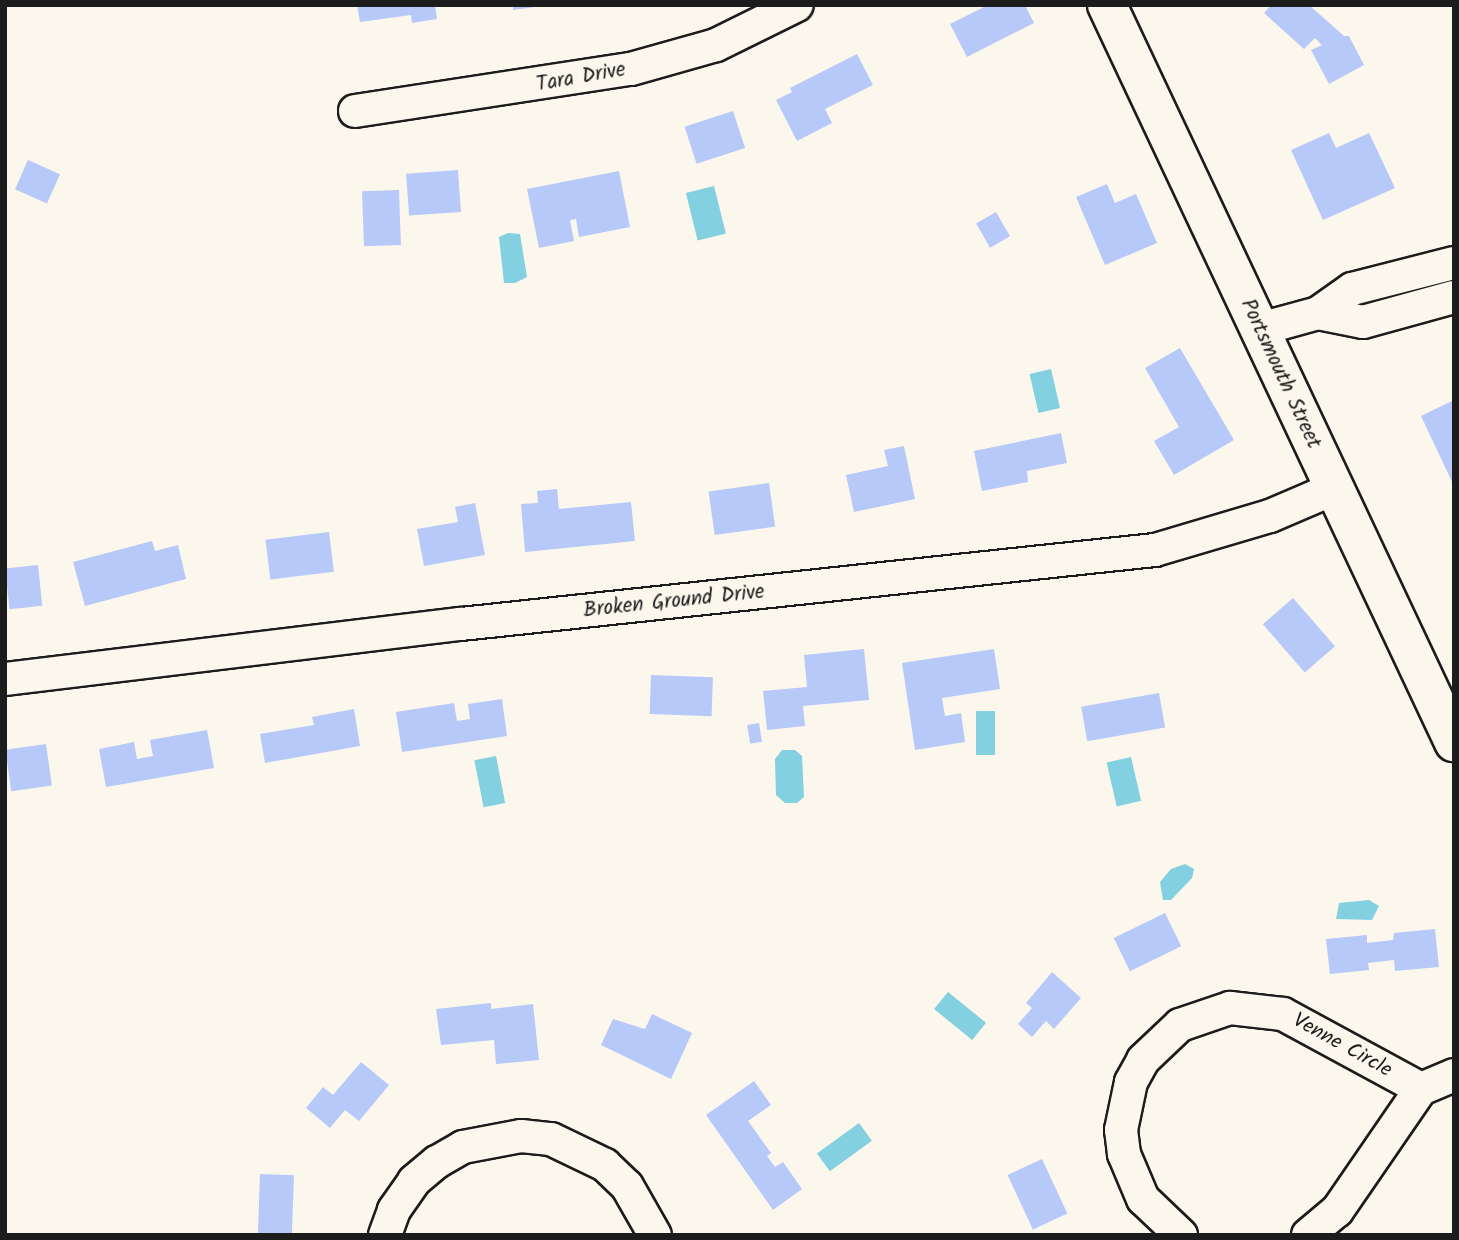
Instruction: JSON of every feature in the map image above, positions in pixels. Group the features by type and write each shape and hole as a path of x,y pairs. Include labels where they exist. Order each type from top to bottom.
{"street":[{"name":"Tara Drive","path":"355,111 631,69 716,45 797,5"},
{"name":"Portsmouth Street","path":"1107,5 1454,742"},
{"path":"1260,329 1318,313 1352,289 1454,263"},
{"path":"1318,313 1363,322 1454,297"},
{"name":"Broken Ground Drive","path":"5,679 461,624 1154,550 1270,516 1333,489"},
{"name":"Venne Circle","path":"1181,1235 1143,1199 1124,1154 1121,1130 1131,1082 1143,1060 1180,1025 1230,1008 1283,1014 1421,1089"},
{"path":"1308,1235 1337,1211 1421,1089 1454,1075"},
{"path":"384,1235 394,1210 414,1181 437,1162 463,1147 521,1136 551,1139 605,1165 627,1186 655,1235"}],"water":[{"path":"714,186 726,234 698,241 686,193"},
{"path":"508,233 520,234 527,277 515,283 504,283 499,237"},
{"path":"1051,369 1060,408 1039,413 1030,374"},
{"path":"976,711 995,711 995,755 976,755"},
{"path":"782,750 795,750 802,756 804,797 797,803 785,803 776,795 775,759"},
{"path":"496,756 505,803 484,807 474,760"},
{"path":"1131,757 1141,801 1117,806 1107,763"},
{"path":"1185,864 1194,869 1192,878 1171,900 1163,900 1160,882 1171,869"},
{"path":"1369,900 1379,906 1372,920 1336,919 1339,903"},
{"path":"948,992 986,1023 972,1040 934,1009"},
{"path":"859,1123 872,1141 830,1171 817,1154"}],"building":[{"path":"357,5 435,5 437,19 412,23 411,15 360,22"},
{"path":"513,5 535,5 535,7 513,10"},
{"path":"988,5 1025,5 1034,23 967,57 950,24"},
{"path":"1271,5 1309,5 1344,36 1349,36 1364,65 1329,84 1311,50 1322,45 1315,38 1304,49 1264,13"},
{"path":"857,54 873,85 825,109 832,123 797,141 776,100 792,92 790,88"},
{"path":"733,111 745,148 697,164 684,127"},
{"path":"1329,133 1336,148 1369,133 1395,188 1323,220 1291,150"},
{"path":"28,160 60,174 47,203 15,189"},
{"path":"458,170 461,212 409,216 406,174"},
{"path":"619,171 630,227 579,237 576,219 570,220 574,241 539,248 527,189"},
{"path":"1107,184 1115,203 1136,194 1157,243 1105,265 1076,197"},
{"path":"399,190 401,245 364,246 362,191"},
{"path":"996,212 1010,236 990,248 976,224"},
{"path":"1180,348 1234,440 1174,475 1154,441 1179,427 1145,368"},
{"path":"1454,400 1454,486 1421,416"},
{"path":"1061,433 1067,463 1027,471 1028,482 982,491 974,451"},
{"path":"904,446 915,499 854,512 846,475 888,466 884,450"},
{"path":"769,483 775,527 715,535 709,491"},
{"path":"557,489 559,509 631,502 635,541 525,552 521,504 538,503 537,491"},
{"path":"475,503 485,555 424,566 417,529 458,522 455,507"},
{"path":"329,532 334,572 270,580 265,540"},
{"path":"152,541 155,551 178,545 186,579 85,606 73,562"},
{"path":"38,565 42,606 9,609 5,568"},
{"path":"1293,598 1335,646 1305,673 1263,624"},
{"path":"864,649 869,700 803,706 805,726 767,730 763,691 807,687 804,655"},
{"path":"994,649 1000,689 942,698 945,716 961,713 965,742 915,750 902,663"},
{"path":"651,675 713,677 712,716 650,714"},
{"path":"1159,693 1165,727 1087,741 1081,707"},
{"path":"502,699 507,736 402,752 396,712 454,703 457,721 470,719 468,704"},
{"path":"354,709 360,746 265,763 260,734 314,725 312,717"},
{"path":"759,723 762,742 750,744 747,725"},
{"path":"207,730 214,768 106,787 99,749 134,742 137,759 153,756 150,740"},
{"path":"46,744 52,786 11,791 5,750"},
{"path":"1165,913 1181,946 1130,971 1114,938"},
{"path":"1435,929 1439,967 1395,971 1394,960 1368,963 1369,970 1330,974 1326,939 1367,935 1367,943 1393,940 1394,933"},
{"path":"1052,972 1081,998 1054,1029 1046,1021 1032,1037 1018,1024 1032,1008 1026,1003"},
{"path":"491,1003 491,1009 533,1004 539,1060 496,1064 494,1040 441,1045 436,1009"},
{"path":"652,1014 692,1033 671,1079 601,1045 613,1019 645,1029"},
{"path":"361,1062 389,1085 359,1121 345,1110 330,1128 306,1108 323,1087 333,1095"},
{"path":"754,1081 771,1105 748,1121 771,1153 767,1156 775,1167 783,1162 802,1189 773,1210 706,1115"},
{"path":"1042,1159 1067,1213 1033,1229 1008,1175"},
{"path":"260,1174 294,1175 292,1235 258,1235"}]}
